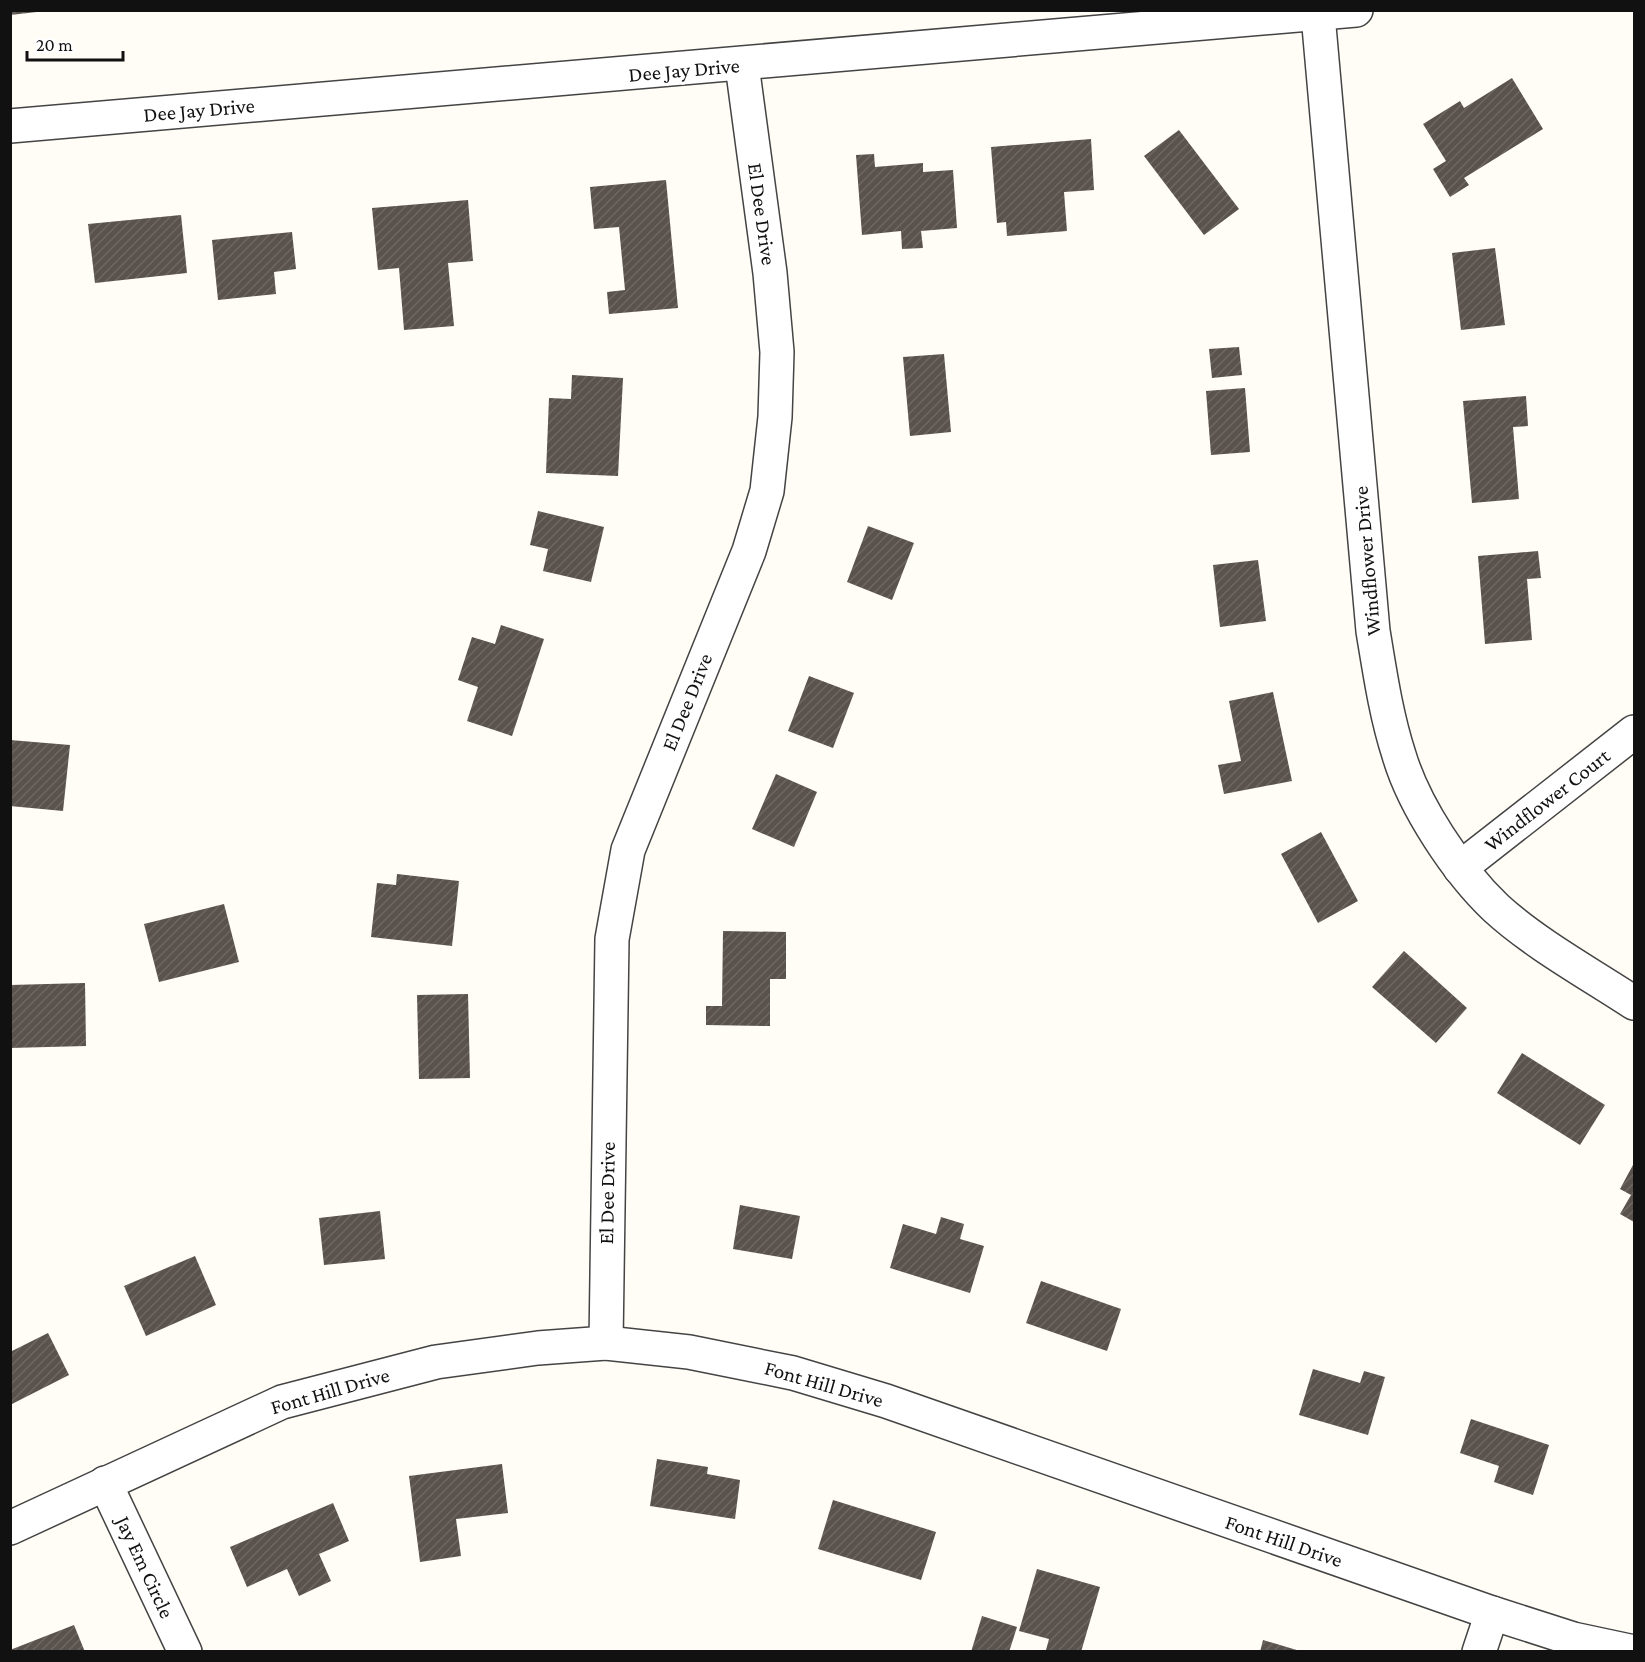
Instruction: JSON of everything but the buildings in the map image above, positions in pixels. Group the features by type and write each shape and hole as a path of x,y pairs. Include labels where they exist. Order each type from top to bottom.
{"street":[{"name":"Dee Jay Drive","path":"10,126 742,65 1356,10"},
{"name":"Windflower Drive","path":"1318,15 1373,631 1382,690 1399,758 1423,810 1460,868 1496,908 1554,951 1635,1003"},
{"name":"El Dee Drive","path":"606,1343 612,939 622,883 633,839 749,551 767,491 775,417 777,352 770,273 742,65"},
{"name":"Windflower Court","path":"1460,868 1635,732"},
{"name":"Font Hill Drive","path":"10,1528 293,1399 435,1362 538,1348 606,1343 688,1352 793,1373 886,1401 1492,1613 1573,1639 1634,1652"},
{"name":"Jay Em Circle","path":"105,1483 185,1652"},
{"path":"1479,1652 1492,1613"}]}
